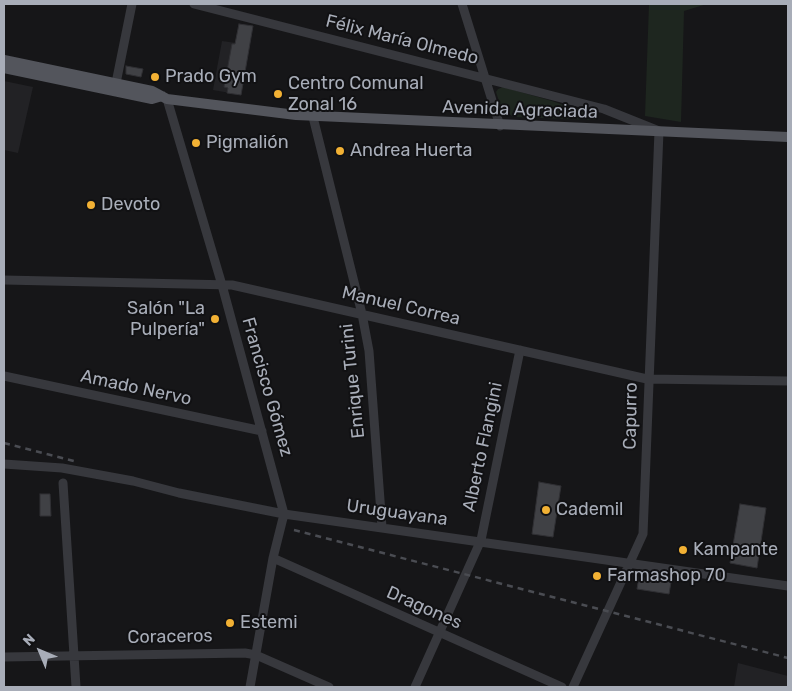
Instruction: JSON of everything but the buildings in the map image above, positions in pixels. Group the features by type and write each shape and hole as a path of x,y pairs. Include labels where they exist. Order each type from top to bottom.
{"main road":[{"name":"Avenida Agraciada","path":"4,60 115,87 152,99 165,98 313,117 788,137"},
{"name":"Avenida Agraciada","path":"4,68 115,87"}],"street":[{"path":"115,87 132,4"},
{"name":"Félix María Olmedo","path":"194,4 604,109 659,131"},
{"path":"462,4 500,126"},
{"name":"Francisco Gómez","path":"165,98 222,285 284,514 273,558 250,687"},
{"name":"Enrique Turini","path":"313,117 362,314 368,350 382,527"},
{"name":"Capurro","path":"574,687 631,562 643,528 647,378 659,131"},
{"name":"Manuel Correa","path":"4,280 232,285 647,378 788,381"},
{"name":"Alberto Flangini","path":"415,687 481,540 520,350"},
{"name":"Amado Nervo","path":"4,376 262,431"},
{"name":"Uruguayana","path":"4,464 62,468 124,479 179,493 284,514 481,540 788,586"},
{"path":"63,483 76,687"},
{"name":"Dragones","path":"273,558 562,687"},
{"name":"Coraceros","path":"4,657 232,652 256,655 329,687"}],"shaded area":[{"path":"649,4 707,4 684,11 681,122 645,116"},
{"path":"239,24 253,26 241,95 213,90 222,41 236,43"},
{"path":"4,81 33,87 18,153 4,150"},
{"path":"503,87 552,101 595,116 597,119 513,117 501,107 496,92"},
{"path":"738,663 788,676 788,687 734,687"}],"railway":[{"path":"4,443 74,461"},
{"path":"294,530 788,658"}],"place":[{"name":"Prado Gym","path":"155,77"},
{"name":"Centro Comunal Zonal 16","path":"278,94"},
{"name":"Pigmalión","path":"196,143"},
{"name":"Andrea Huerta","path":"340,151"},
{"name":"Devoto","path":"91,205"},
{"name":"Salón \"La Pulpería\"","path":"215,319"},
{"name":"Cademil","path":"546,510"},
{"name":"Kampante","path":"683,550"},
{"name":"Farmashop 70","path":"597,576"},
{"name":"Estemi","path":"230,623"}]}
